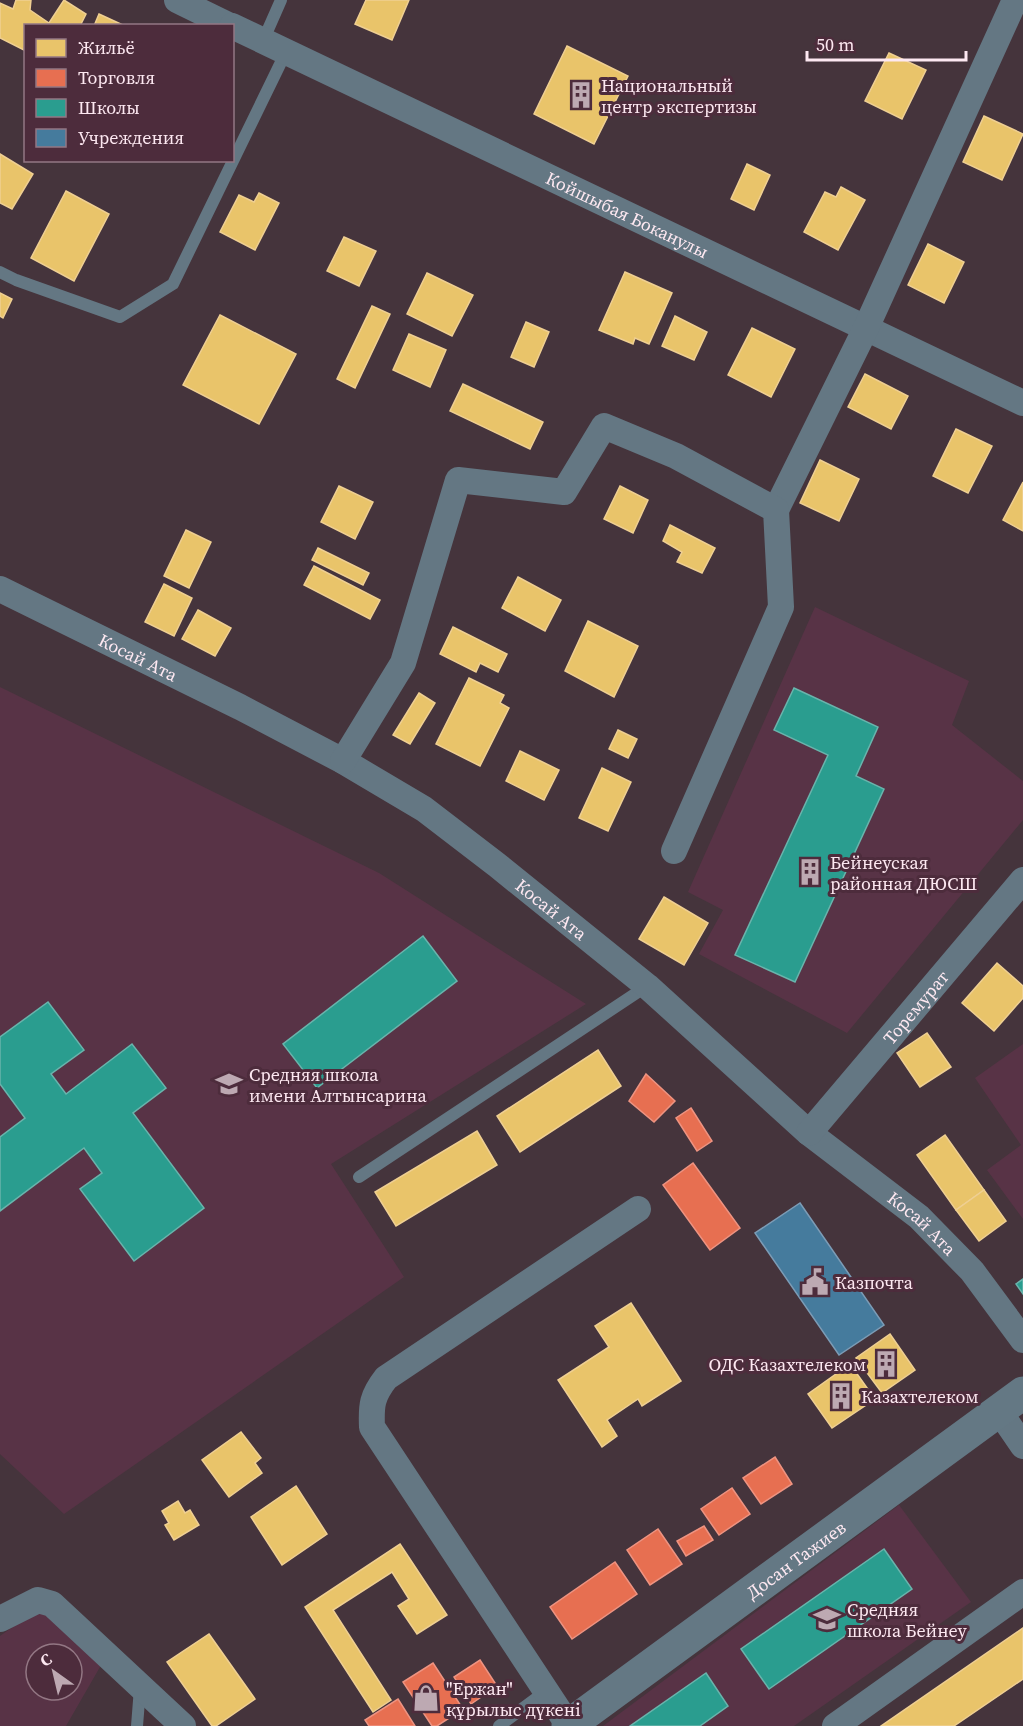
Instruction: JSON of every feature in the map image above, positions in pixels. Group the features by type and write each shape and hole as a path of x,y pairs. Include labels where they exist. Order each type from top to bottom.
{"street":[{"name":"Койшыбая Боканулы","path":"177,0 227,24"},
{"path":"674,851 781,608 776,510 866,328 1015,0"},
{"name":"Койшыбая Боканулы","path":"234,27 1023,403"},
{"path":"343,761 403,663 458,480 564,492 604,426 676,456 776,510"},
{"name":"Косай Ата","path":"0,589 240,707 343,761 423,809 497,865 647,986 809,1133 919,1217 972,1270 1023,1340"},
{"name":"Торемурат","path":"809,1133 1023,880"},
{"path":"568,1726 372,1427 373,1401 375,1392 386,1378 638,1209"},
{"path":"1011,1402 1023,1446"},
{"name":"Досан Тажиев","path":"568,1726 1011,1402"},
{"path":"835,1726 1023,1592"},
{"path":"0,1619 38,1600 52,1604 183,1726"}],"lane":[{"path":"262,41 282,0"},
{"path":"234,159 286,52"},
{"path":"0,272 16,280 120,317 173,284 232,162"},
{"path":"359,1177 647,986"},
{"path":"137,1726 140,1686"},
{"path":"499,1726 546,1691"}],"shaded area":[{"path":"815,607 969,681 952,725 1023,781 1023,820 847,1033 699,954 723,910 688,892"},
{"name":"Средняя школа имени Алтынсарина","path":"0,687 379,873 586,1004 331,1164 404,1277 64,1514 0,1454"},
{"path":"1023,1044 1023,1219 987,1170 1021,1145 975,1078"},
{"path":"899,1505 971,1602 794,1726 603,1726"},
{"path":"38,1609 81,1642 24,1642 24,1702 80,1702 66,1726 0,1726 0,1636"},
{"path":"84,1645 104,1660 84,1695"}],"building: Жильё":[{"path":"16,0 31,0 30,10 49,23 64,0 86,14 81,24 24,24 24,50 0,38 0,3 13,9"},
{"path":"366,0 409,0 392,40 355,24"},
{"path":"99,14 121,24 95,24"},
{"name":"Национальный центр экспертизы","path":"567,46 628,76 594,144 534,114"},
{"path":"889,53 926,70 902,119 865,101"},
{"path":"984,116 1023,134 1002,180 963,162"},
{"path":"0,154 33,174 12,209 0,203"},
{"path":"747,164 770,175 754,210 731,199"},
{"path":"841,187 865,200 838,250 804,232 825,192 836,197"},
{"path":"66,191 109,214 74,281 31,258"},
{"path":"259,193 279,203 255,250 220,232 239,195 254,202"},
{"path":"344,237 376,251 359,286 327,271"},
{"path":"928,244 964,262 944,303 908,285"},
{"path":"625,272 672,293 649,344 635,338 633,344 599,330"},
{"path":"427,273 473,295 452,336 407,314"},
{"path":"0,293 12,299 3,318 0,316"},
{"path":"372,306 390,314 355,388 337,379"},
{"path":"220,315 296,354 259,424 183,385"},
{"path":"675,316 707,332 694,360 662,346"},
{"path":"526,322 549,332 534,367 511,357"},
{"path":"752,328 795,349 771,397 728,375"},
{"path":"409,334 446,350 430,387 393,370"},
{"path":"865,374 908,396 891,429 848,407"},
{"path":"463,384 543,422 530,449 450,411"},
{"path":"956,429 992,446 968,493 933,476"},
{"path":"820,460 859,479 839,521 800,503"},
{"path":"1023,482 1023,531 1003,520"},
{"path":"339,486 373,502 355,539 321,522"},
{"path":"620,486 648,500 633,533 604,519"},
{"path":"670,525 715,548 702,573 677,562 682,552 663,541"},
{"path":"186,530 211,542 189,588 164,576"},
{"path":"318,548 369,573 363,585 312,560"},
{"path":"314,566 380,600 370,619 304,585"},
{"path":"518,577 561,600 545,631 502,608"},
{"path":"164,584 192,598 174,636 145,622"},
{"path":"198,610 231,628 215,656 182,639"},
{"path":"588,621 638,646 614,697 565,671"},
{"path":"453,627 507,654 498,672 480,663 476,672 440,654"},
{"path":"469,678 504,695 500,703 509,708 480,766 436,744"},
{"path":"419,693 435,703 410,744 393,735"},
{"path":"618,730 637,739 628,758 609,749"},
{"path":"520,751 559,770 544,800 506,781"},
{"path":"602,768 631,782 608,831 579,818"},
{"path":"664,897 708,923 684,965 639,939"},
{"path":"997,963 1023,986 1023,998 994,1031 962,1003"},
{"path":"927,1033 951,1067 920,1087 897,1053"},
{"path":"598,1050 621,1086 520,1152 497,1116"},
{"path":"477,1131 497,1165 396,1226 375,1192"},
{"path":"945,1135 984,1190 956,1210 917,1155"},
{"path":"984,1190 1006,1221 979,1241 956,1210"},
{"path":"631,1303 681,1381 642,1406 638,1399 607,1420 617,1436 602,1447 558,1380 609,1347 595,1326"},
{"name":"ОДС Казахтелеком","path":"890,1334 915,1370 882,1393 856,1358"},
{"name":"Казахтелеком","path":"850,1364 875,1399 832,1428 808,1394"},
{"path":"241,1432 261,1458 255,1463 262,1473 229,1497 202,1460"},
{"path":"296,1486 327,1534 282,1565 251,1517"},
{"path":"178,1501 185,1513 190,1510 199,1525 174,1540 165,1525 169,1523 162,1511"},
{"path":"400,1544 447,1615 417,1634 398,1606 409,1599 392,1572 333,1610 391,1700 373,1712 305,1607"},
{"path":"1023,1628 1023,1679 954,1726 881,1726"},
{"path":"209,1634 255,1699 216,1726 212,1726 167,1662"}],"building: Торговля":[{"path":"646,1074 675,1101 654,1122 629,1101"},
{"path":"691,1108 712,1141 697,1151 676,1118"},
{"path":"693,1163 740,1228 710,1250 663,1185"},
{"path":"775,1457 792,1484 761,1504 743,1478"},
{"path":"732,1488 750,1514 719,1535 701,1509"},
{"path":"704,1526 713,1540 686,1556 677,1541"},
{"path":"658,1529 682,1564 650,1585 627,1550"},
{"path":"615,1562 637,1594 572,1639 550,1607"},
{"path":"480,1660 497,1686 471,1704 454,1677"},
{"path":"433,1663 463,1709 437,1726 432,1726 403,1682"},
{"path":"398,1699 415,1726 369,1726 365,1720"}],"building: Школы":[{"name":"Бейнеуская районная ДЮСШ","path":"794,688 878,727 856,776 884,789 795,982 735,955 828,755 774,730"},
{"path":"423,936 457,981 317,1088 283,1044"},
{"path":"48,1002 84,1050 51,1074 66,1094 132,1044 166,1088 133,1113 204,1208 134,1261 80,1189 102,1173 84,1148 0,1211 0,1137 25,1118 0,1084 0,1037"},
{"path":"1023,1279 1023,1294 1016,1284"},
{"name":"Средняя школа Бейнеу","path":"884,1549 912,1589 769,1689 741,1649"},
{"path":"706,1673 728,1706 700,1726 630,1726"}],"building: Учреждения":[{"path":"800,1203 884,1325 839,1355 755,1233"}],"place":[{"name":"Национальный центр экспертизы","path":"581,95"},
{"name":"Бейнеуская районная ДЮСШ","path":"810,872"},
{"name":"Средняя школа имени Алтынсарина","path":"229,1084"},
{"name":"Казпочта","path":"815,1282"},
{"name":"ОДС Казахтелеком","path":"886,1364"},
{"name":"Казахтелеком","path":"841,1396"},
{"name":"Средняя школа Бейнеу","path":"827,1619"},
{"name":"\"Ержан\" құрылыс дүкені","path":"426,1698"}]}
